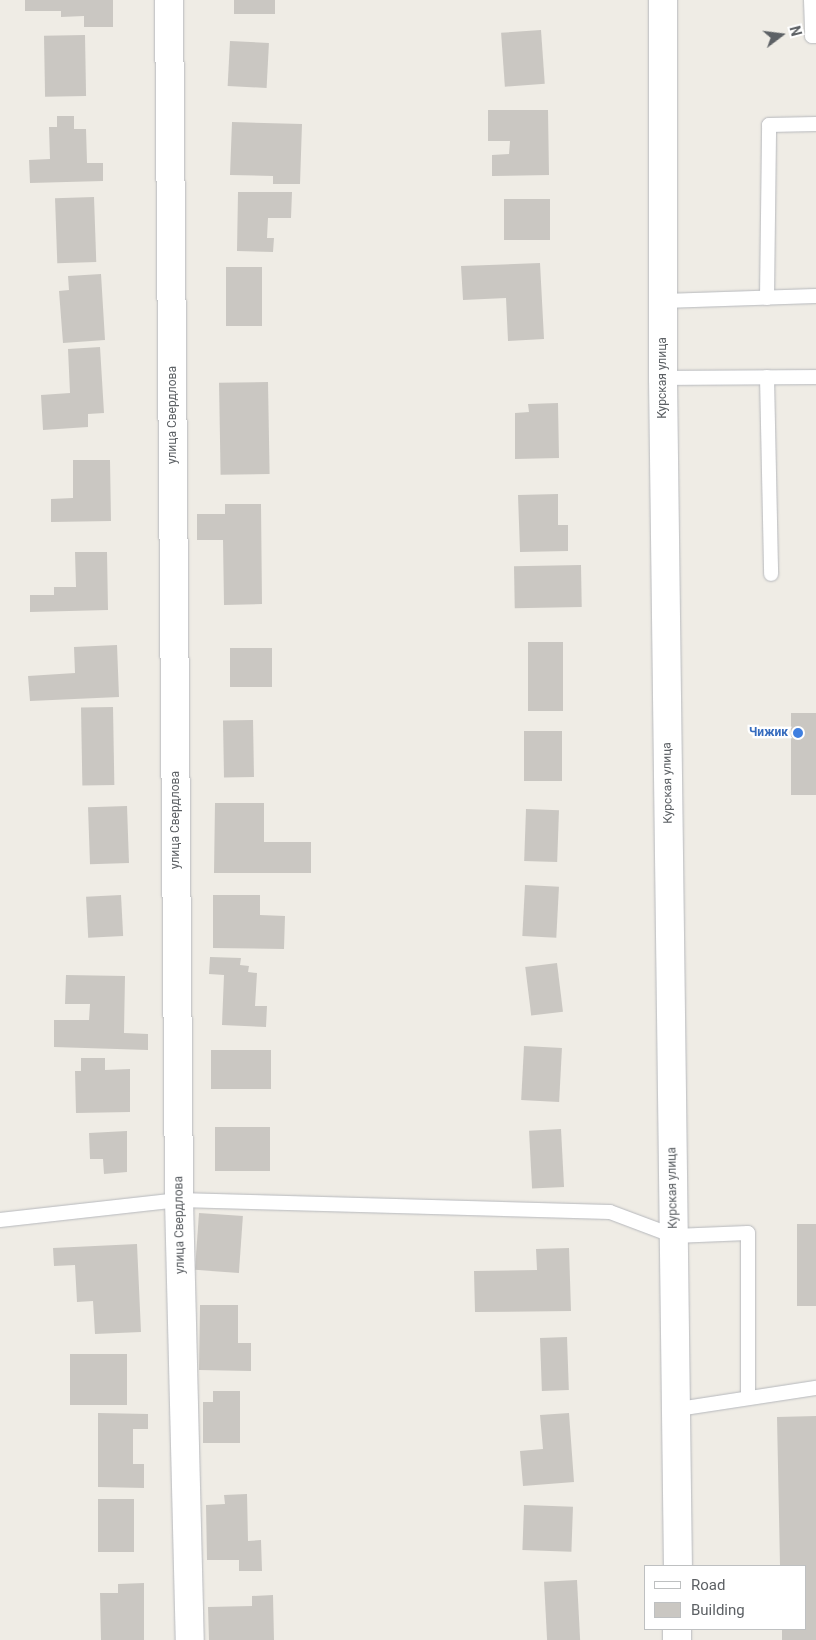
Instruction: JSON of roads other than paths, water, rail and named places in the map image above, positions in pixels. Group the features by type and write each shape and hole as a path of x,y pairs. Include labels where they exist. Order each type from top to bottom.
{"street":[{"name":"улица Свердлова","path":"169,0 179,1200 190,1640"},
{"name":"Курская улица","path":"663,0 663,378 678,1408 678,1565"}],"lane":[{"path":"811,0 812,36 816,36"},
{"path":"767,298 768,125 816,124"},
{"path":"663,300 816,296"},
{"path":"767,377 772,574"},
{"path":"663,378 816,377"},
{"path":"0,1220 179,1200 610,1212 674,1236 748,1233 748,1396"},
{"path":"678,1408 748,1396 816,1388"}],"place":[{"name":"Чижик","path":"798,733"}]}
